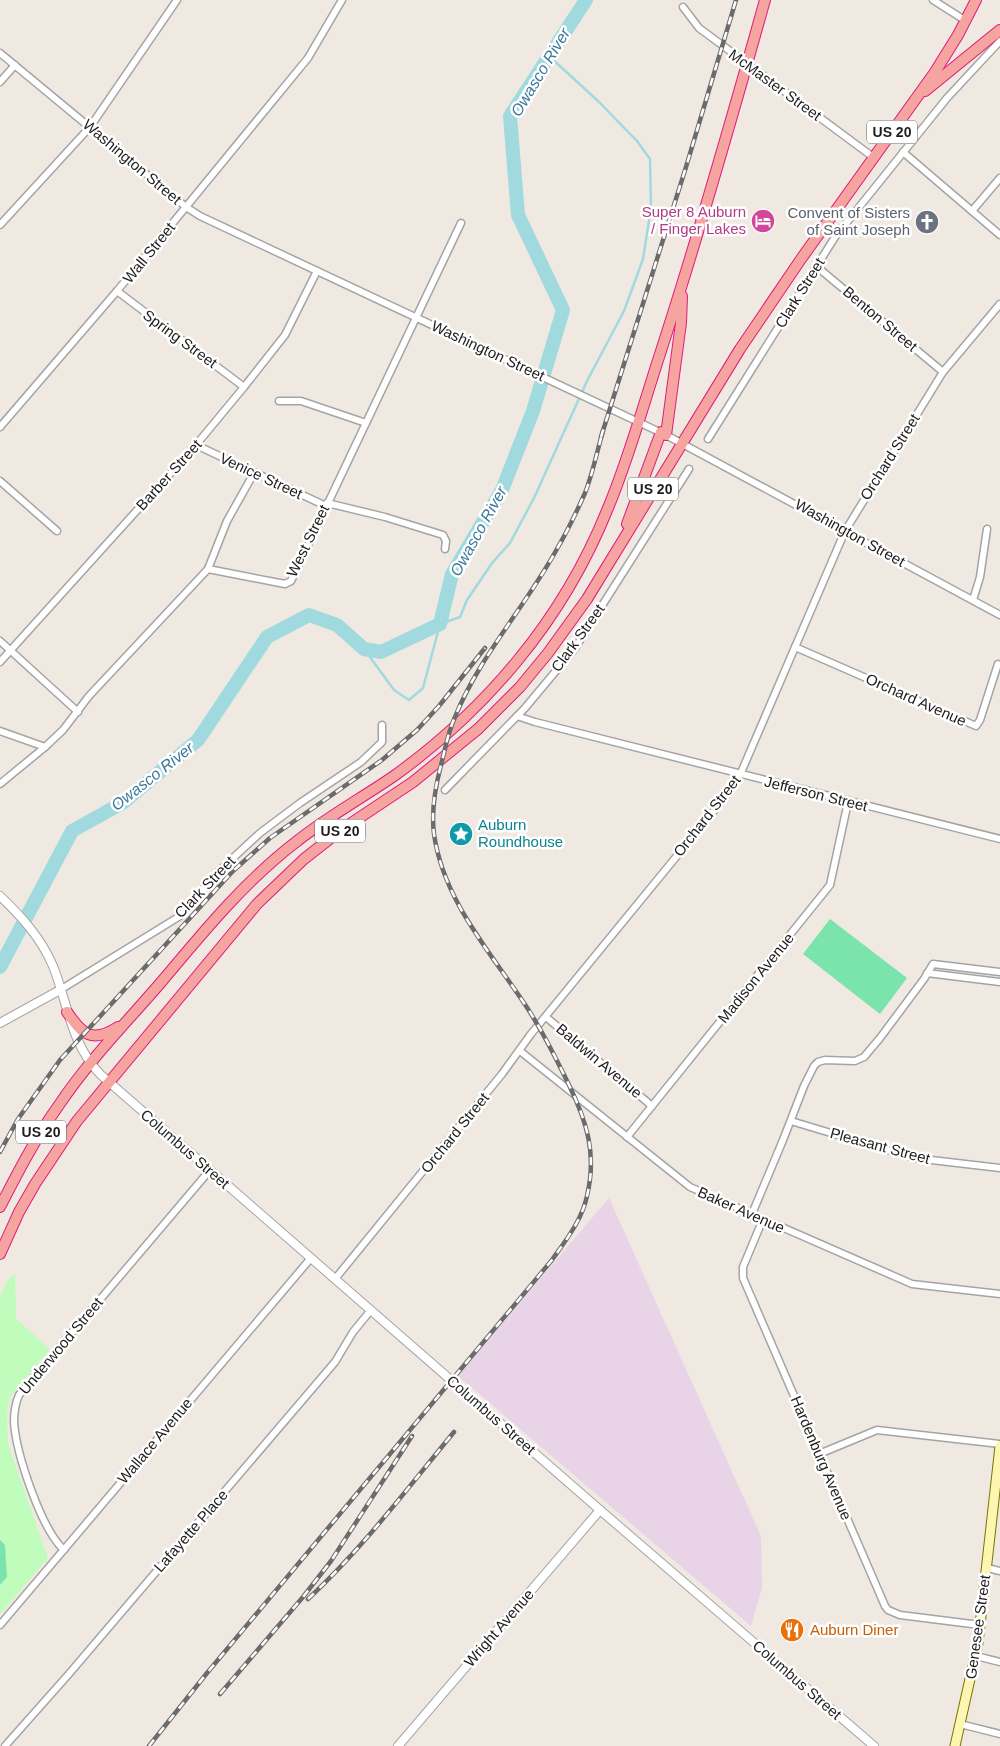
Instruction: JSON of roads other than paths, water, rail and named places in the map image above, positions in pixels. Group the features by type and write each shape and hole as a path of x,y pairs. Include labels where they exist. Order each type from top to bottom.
{"highway":[{"name":"US 20","path":"0,1207 34,1143 59,1104 90,1064 207,928 264,869 318,826 393,777 440,740 476,707 519,659 555,610 585,559 608,509 638,422 682,288 765,0"},
{"name":"US 20","path":"0,1254 19,1212 44,1169 77,1121 234,931 279,881 340,830 413,782 478,729 514,693 564,633 740,349 801,259 939,65 966,21 976,0"},
{"path":"916,98 1000,30"},
{"path":"625,535 629,518 664,434 681,323 682,288"},
{"path":"67,1012 84,1033 95,1037 109,1033 131,1017"}],"main road":[{"name":"Genesee Street","path":"955,1746 976,1656 998,1486 1000,1445"}],"street":[{"path":"0,225 90,127 177,0"},
{"name":"Wall Street","path":"0,427 117,291 308,58 342,0"},
{"path":"933,0 966,21"},
{"name":"McMaster Street","path":"683,7 698,28 873,157"},
{"name":"Clark Street","path":"708,439 835,237 947,98 1000,41"},
{"name":"Washington Street","path":"0,53 186,207 200,216 664,434 1000,614"},
{"path":"0,82 15,65"},
{"path":"903,152 1000,235"},
{"path":"972,211 1000,178"},
{"name":"West Street","path":"208,569 285,584 290,581 462,223"},
{"name":"Benton Street","path":"816,266 943,372"},
{"name":"Barber Street","path":"0,662 196,445 244,387 285,335 317,271"},
{"name":"Spring Street","path":"117,291 244,387"},
{"name":"Orchard Street","path":"335,1279 502,1074 740,775 845,531 943,372 1000,304"},
{"path":"279,401 301,401 366,423"},
{"name":"Venice Street","path":"196,445 326,505 385,517 443,534 446,541 445,549"},
{"name":"Clark Street","path":"446,790 517,716 575,648 689,469"},
{"path":"0,784 63,730 89,696 208,569 227,521 254,473"},
{"path":"0,482 57,531"},
{"path":"974,600 980,577 987,529"},
{"path":"0,641 78,712"},
{"name":"Orchard Avenue","path":"795,647 976,726 980,720 998,664"},
{"name":"Jefferson Street","path":"517,716 740,775 1000,839"},
{"name":"Clark Street","path":"0,1023 60,990 180,916 219,871 260,833 369,756 382,742 382,725"},
{"path":"0,731 45,747"},
{"name":"Madison Avenue","path":"627,1137 830,885 848,802"},
{"name":"Columbus Street","path":"0,896 33,929 48,957 79,1045 90,1064 600,1510 874,1746"},
{"path":"752,1214 804,1086 818,1062 825,1060 855,1061 864,1057 880,1038 931,965 935,963 1000,972"},
{"path":"927,973 1000,982"},
{"name":"Baldwin Avenue","path":"546,1017 652,1106"},
{"name":"Baker Avenue","path":"520,1051 684,1184 912,1284 1000,1294"},
{"name":"Pleasant Street","path":"791,1121 914,1158 1000,1168"},
{"name":"Underwood Street","path":"64,1550 47,1527 20,1452 14,1424 18,1395 210,1170"},
{"name":"Hardenburg Avenue","path":"763,1219 742,1267 743,1278 880,1596 888,1610 900,1615 980,1625"},
{"name":"Wallace Avenue","path":"0,1625 311,1258"},
{"name":"Lafayette Place","path":"5,1746 336,1362 353,1332 371,1310"},
{"path":"820,1454 877,1430 1000,1445"},
{"name":"Wright Avenue","path":"398,1746 600,1510"},
{"path":"986,1568 1000,1571"},
{"path":"976,1656 1000,1662"},
{"path":"960,1724 1000,1734"}],"waterway":[{"name":"Owasco River","path":"0,967 72,831 124,802 198,740 267,637 309,615 337,625 364,649 381,652 440,624 452,574 502,490 533,411 563,310 518,215 510,116 586,0"},
{"path":"364,649 394,690 409,700 423,688 440,624 460,617 467,600 492,563 510,543 534,498 587,381 624,311 643,259 651,208 650,159 637,141 598,101 549,56"}],"railway":[{"path":"601,437 686,167 736,0"},
{"path":"149,1746 207,1673 552,1260 573,1230 585,1205 591,1166 588,1139 581,1112 535,1020 481,942 457,901 439,857 434,834 433,817 434,799 449,735 465,694 490,651 546,568 569,527 588,485 603,431"},
{"path":"0,1152 18,1119 60,1060 233,871 270,838 382,760 417,730 439,706 485,648"},
{"path":"308,1599 366,1539 454,1432"},
{"path":"220,1694 303,1597 331,1561 412,1436"}],"place":[{"name":"Super 8 Auburn / Finger Lakes","path":"763,221"},
{"name":"Convent of Sisters of Saint Joseph","path":"927,222"},
{"name":"Auburn Roundhouse","path":"461,834"},
{"name":"Auburn Diner","path":"792,1630"}]}
